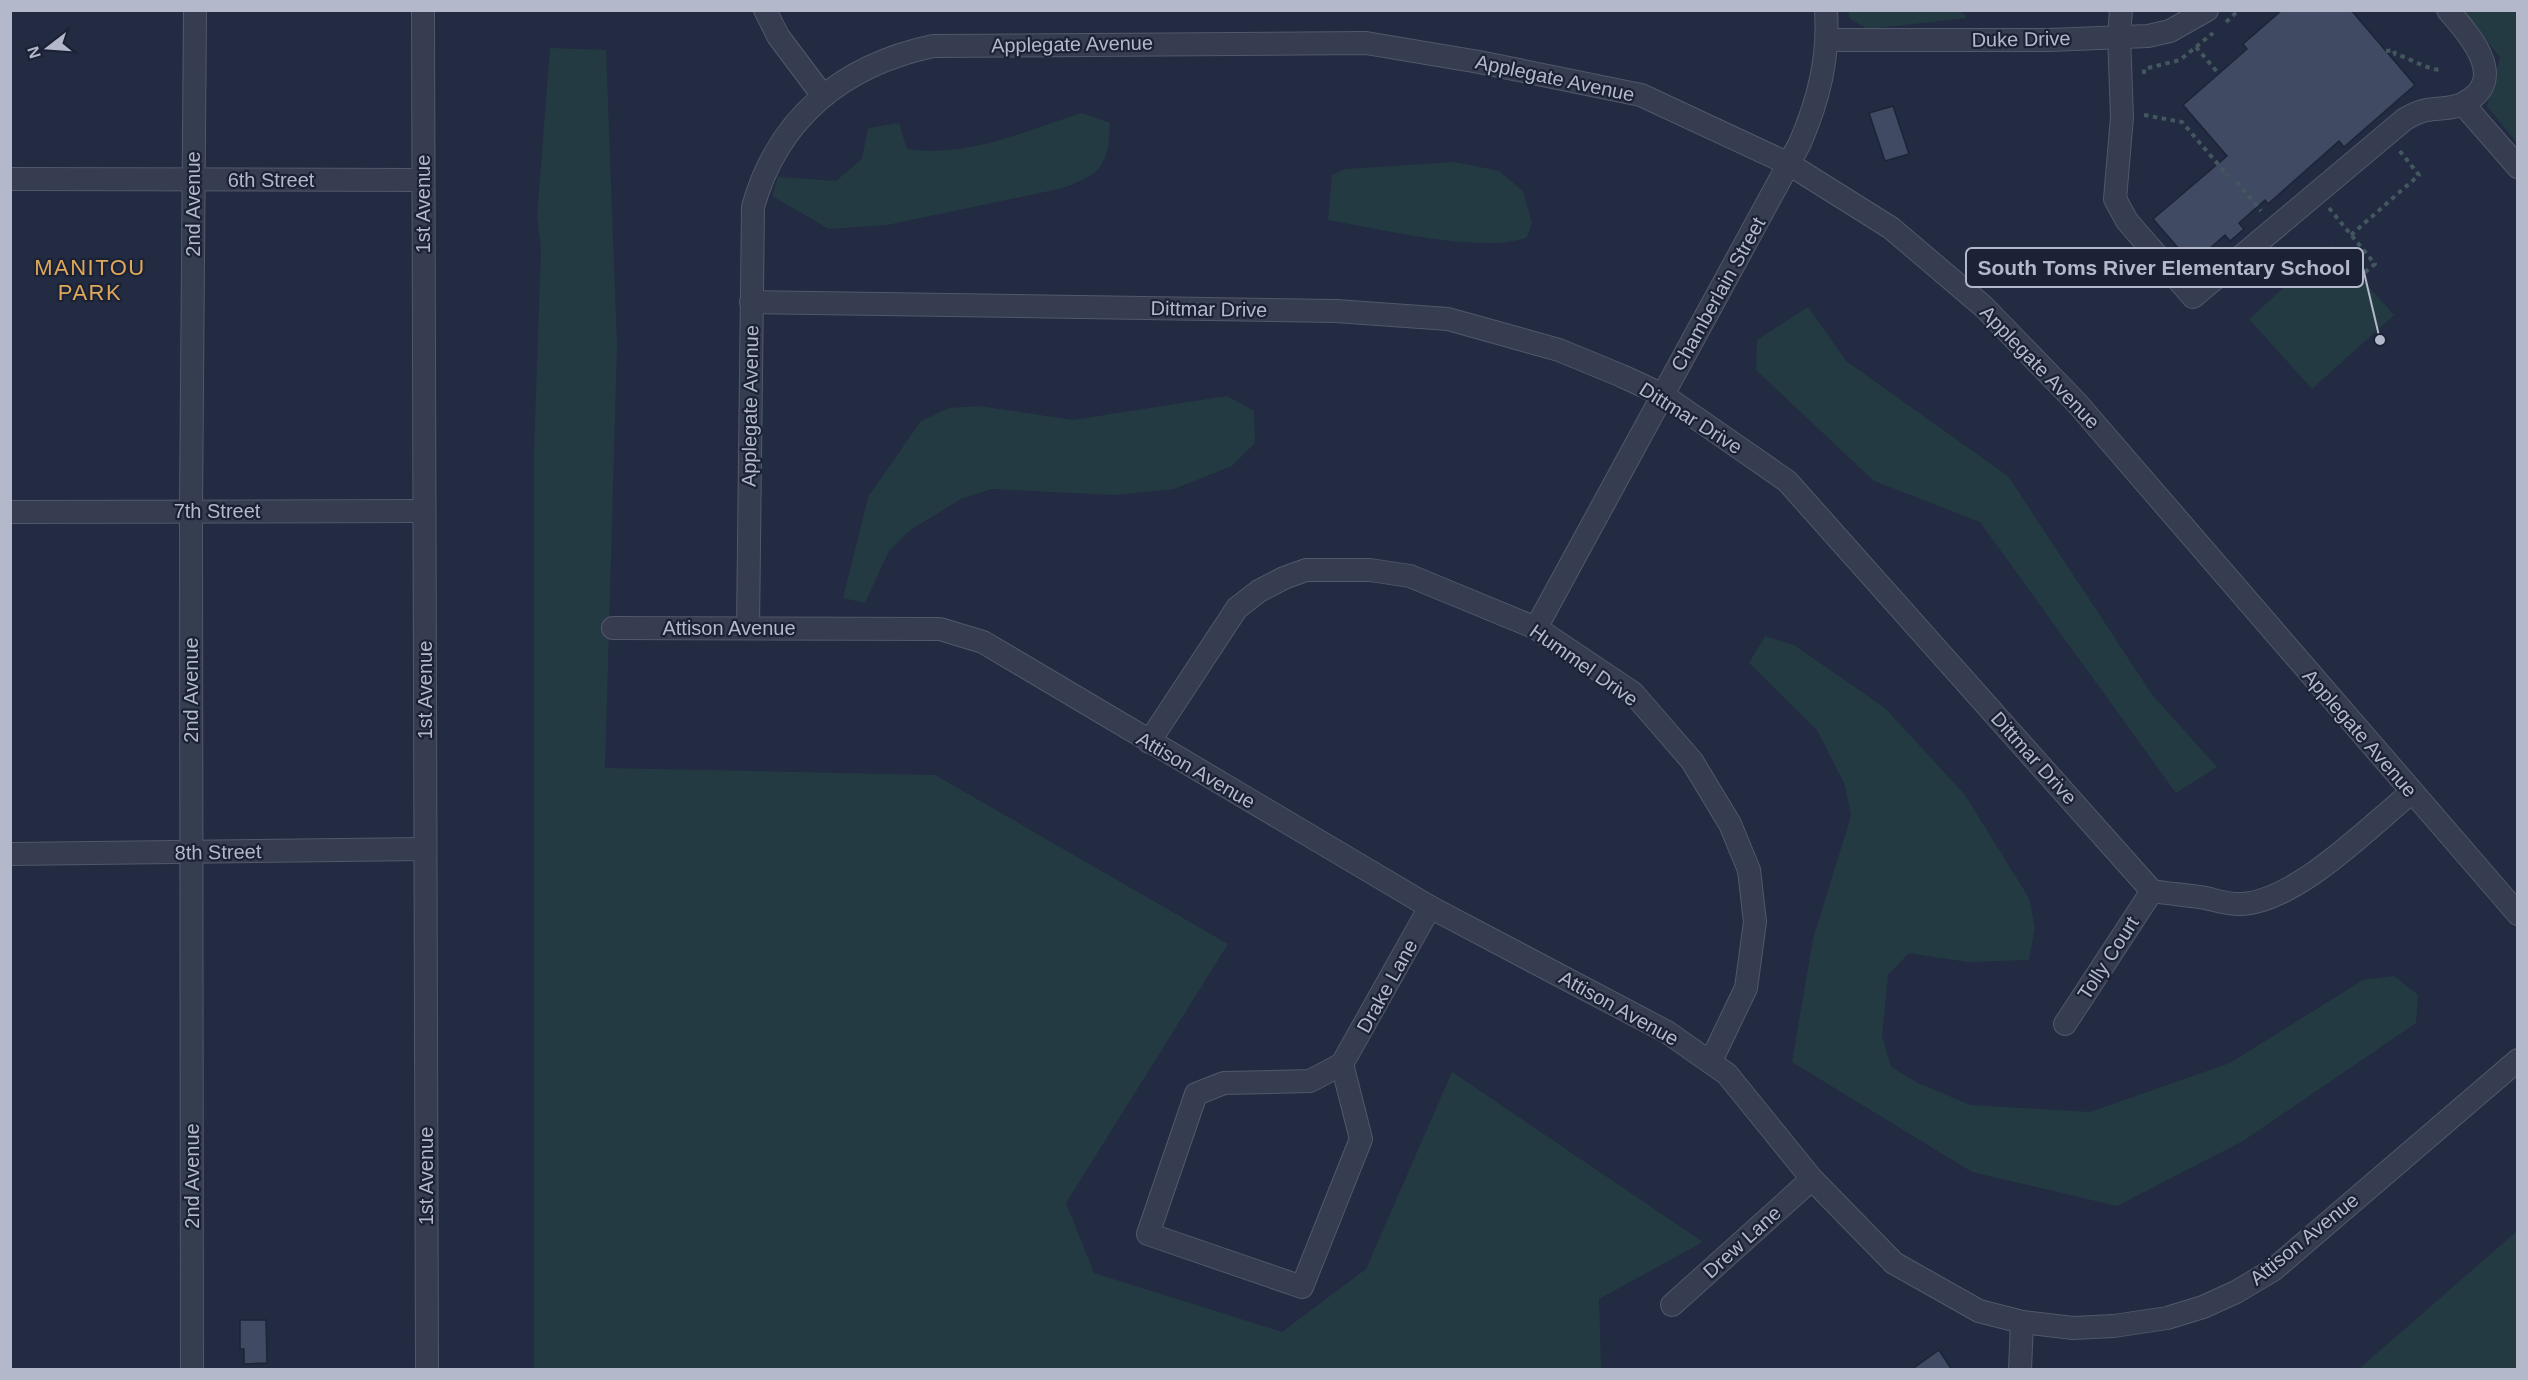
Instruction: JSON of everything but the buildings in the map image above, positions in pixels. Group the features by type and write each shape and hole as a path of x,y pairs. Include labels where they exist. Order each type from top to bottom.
{"street":[{"name":"2nd Avenue","path":"192,1370 191,511 195,10"},
{"name":"1st Avenue","path":"423,10 427,1370"},
{"path":"765,10 777,36 823,96"},
{"name":"Chamberlain Street","path":"1536,628 1804,134 1821,88 1828,40 1826,10"},
{"path":"2121,10 2119,36 2122,117 2115,199 2127,222 2193,297 2386,133 2405,119 2423,110 2463,104 2484,82 2485,70 2478,46 2448,10"},
{"name":"Duke Drive","path":"1828,40 2050,40 2148,36 2170,31 2207,10"},
{"name":"Applegate Avenue","path":"748,628 753,207 762,177 792,126 823,96 855,73 902,53 933,46 1366,43 1479,62 1641,95 1789,164 1890,228 1984,307 2076,402 2517,914"},
{"path":"2463,104 2517,167"},
{"name":"6th Street","path":"10,179 423,180"},
{"name":"Dittmar Drive","path":"751,302 1336,311 1448,319 1559,350 1663,395 1787,481 2152,891"},
{"name":"7th Street","path":"10,512 424,511"},
{"name":"Hummel Drive","path":"1149,742 1237,608 1259,591 1306,570 1370,570 1410,576 1536,628 1633,693 1692,761 1730,824 1749,870 1755,922 1746,988 1711,1061"},
{"name":"Attison Avenue","path":"613,628 940,629 963,634 983,642 1430,907 1667,1032 1728,1074 1812,1179 1894,1263 1979,1311 2022,1322 2073,1328 2114,1326 2167,1318 2236,1292 2273,1270 2517,1060"},
{"path":"2152,891 2208,899 2218,903 2242,904 2265,900 2300,884 2412,792"},
{"name":"8th Street","path":"10,854 425,849"},
{"name":"Tolly Court","path":"2065,1024 2152,891"},
{"name":"Drake Lane","path":"1342,1064 1430,907"},
{"path":"1342,1064 1361,1139 1302,1287 1148,1234 1196,1094 1224,1083 1310,1081 1342,1064"},
{"name":"Drew Lane","path":"1672,1305 1812,1179"},
{"path":"2020,1370 2022,1322"}],"path":[{"path":"2144,81 2144,69 2181,60 2239,10"},
{"path":"2196,47 2219,74"},
{"path":"2386,51 2394,50 2395,54 2414,59 2435,70 2442,70"},
{"path":"2144,104 2144,116 2182,122 2228,176"},
{"path":"2351,235 2420,175 2386,133"},
{"path":"2237,182 2268,219"},
{"path":"2329,207 2374,264 2359,277"}],"shaded area":[{"path":"1848,11 1961,11 1967,18 1868,29 1850,19"},
{"path":"2462,11 2517,11 2517,143 2487,106 2500,57"},
{"path":"550,48 606,50 617,345 605,768 935,775 1228,944 1066,1203 1094,1273 1282,1332 1366,1269 1452,1072 1703,1242 1599,1299 1601,1369 534,1370 534,452 541,249 537,217"},
{"path":"1082,113 1110,123 1105,158 1095,172 1063,188 887,225 829,229 772,196 778,177 836,181 862,159 868,128 899,123 907,149 952,150 996,141"},
{"path":"1455,162 1499,171 1523,191 1532,223 1527,237 1508,242 1458,242 1328,220 1332,175 1345,169"},
{"path":"2331,245 2394,315 2312,389 2249,319"},
{"path":"1808,307 1846,361 2008,476 2153,696 2217,767 2176,793 1980,522 1874,481 1756,370 1757,340"},
{"path":"1227,396 1254,411 1255,443 1232,466 1174,489 1114,495 992,489 963,498 910,530 889,551 865,603 843,598 868,497 921,421 949,408 980,406 1073,420"},
{"path":"1765,636 1794,645 1885,708 1965,795 2029,898 2035,928 2029,960 1968,962 1909,953 1888,975 1882,1036 1891,1067 1916,1082 1970,1105 2090,1112 2230,1063 2363,980 2394,976 2418,995 2416,1023 2243,1141 2117,1206 1972,1172 1792,1062 1813,939 1851,816 1845,785 1817,730 1749,663"},
{"path":"2517,1231 2517,1369 2359,1369"}],"place":[{"name":"South Toms River Elementary School","path":"2380,340"}],"district":[{"name":"MANITOU PARK","path":"90,280"}]}
